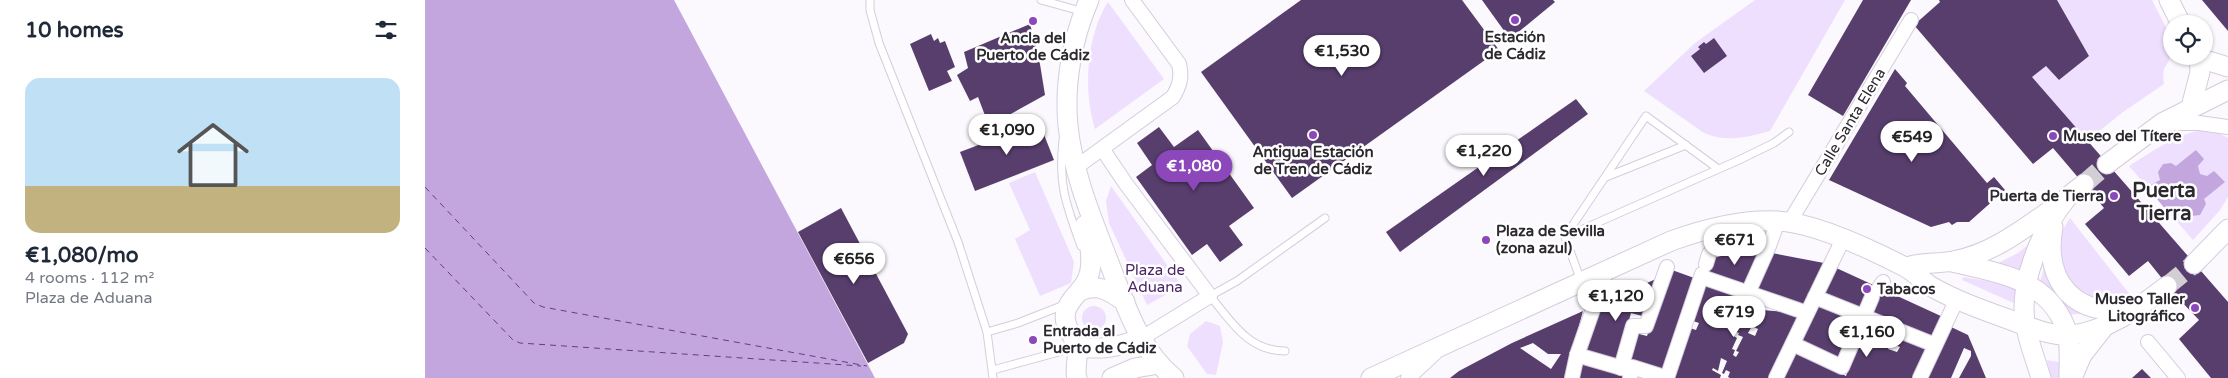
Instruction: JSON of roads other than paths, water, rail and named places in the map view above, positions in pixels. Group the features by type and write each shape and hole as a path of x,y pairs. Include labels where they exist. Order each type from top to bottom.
{"street":[{"path":"1076,172 1173,97 1178,88 1181,75 1179,64 1132,0"},
{"path":"2169,0 2176,15"},
{"path":"1077,378 1075,362 1077,347 1066,323 1066,310 1086,283 1090,272 1089,239 1076,195 1076,172 1068,110 1069,71 1086,6"},
{"name":"Calle Santa Elena","path":"1748,293 1783,222 1911,20"},
{"path":"2213,62 2228,67"},
{"path":"2191,107 2200,72 2200,65"},
{"path":"2107,164 2162,123 2191,107 2225,97 2204,65"},
{"path":"2162,123 2199,123 2228,126"},
{"path":"1077,347 1108,348 1124,345 1142,338 1210,296 1125,184 1103,150"},
{"path":"1076,172 1125,302 1142,338 1165,372"},
{"path":"1952,262 1992,248 2023,229 2067,198 2083,184"},
{"path":"2041,378 2025,326 2027,283 2032,262 2041,239 2067,198"},
{"path":"2055,216 2050,253 2054,273 2065,290 2083,304 2101,310 2119,311 2138,308"},
{"path":"1371,378 1607,269 1693,233 1750,222 1783,222 1843,239 1907,267 1919,279 1957,300 2025,326 2068,335 2104,327 2138,308 2167,286"},
{"path":"2195,264 2228,229"},
{"path":"1776,378 1843,239"},
{"path":"1907,267 1920,263 1952,262 1998,273 2027,283 2044,294 2051,302 2068,335 2070,378"},
{"path":"1629,371 1633,326 1646,326 1667,267"},
{"path":"1577,355 1629,371 1667,378 1705,267 1748,293 1807,313"},
{"path":"1572,378 1577,355 1607,269"},
{"path":"1075,296 1092,287 1104,288 1125,302"},
{"path":"1793,344 1842,367 1878,289"},
{"path":"1815,297 1935,345"},
{"path":"1921,378 1957,300"},
{"path":"2070,378 2081,355 2104,327"},
{"path":"2147,342 2178,378"},
{"path":"1408,378 1443,346"},
{"path":"1112,378 1135,368 1165,372"}],"lane":[{"path":"865,0 871,10"},
{"path":"871,0 871,10 879,43 958,242 987,332 993,378"},
{"path":"1041,0 1086,6"},
{"path":"1068,110 1063,141 1061,178 1065,203 1090,272"},
{"path":"1565,237 1646,116 1717,168"},
{"path":"1565,237 1774,143 1789,132"},
{"path":"1605,177 1686,146"},
{"path":"1285,351 1264,349 1255,345 1240,332 1210,296 1237,280 1325,218"},
{"path":"1565,237 1581,281"},
{"path":"987,332 1018,323 1075,296"},
{"path":"993,370 1077,347"}],"tunnel":[{"path":"2084,184 2107,164"},
{"path":"2167,286 2194,264"}],"place":[{"name":"Estación de Cádiz","path":"1515,20"},
{"name":"Ancla del Puerto de Cádiz","path":"1033,21"},
{"name":"Antigua Estación de Tren de Cádiz","path":"1313,135"},
{"name":"Museo del Títere","path":"2053,136"},
{"name":"Puerta de Tierra","path":"2114,196"},
{"name":"Plaza de Sevilla (zona azul)","path":"1486,240"},
{"name":"Tabacos","path":"1867,289"},
{"name":"Museo Taller Litográfico","path":"2195,308"},
{"name":"Entrada al Puerto de Cádiz","path":"1033,340"}],"district":[{"name":"Puerta Tierra","path":"2164,202"}],"park label":[{"name":"Plaza de Aduana","path":"1155,278"}]}
